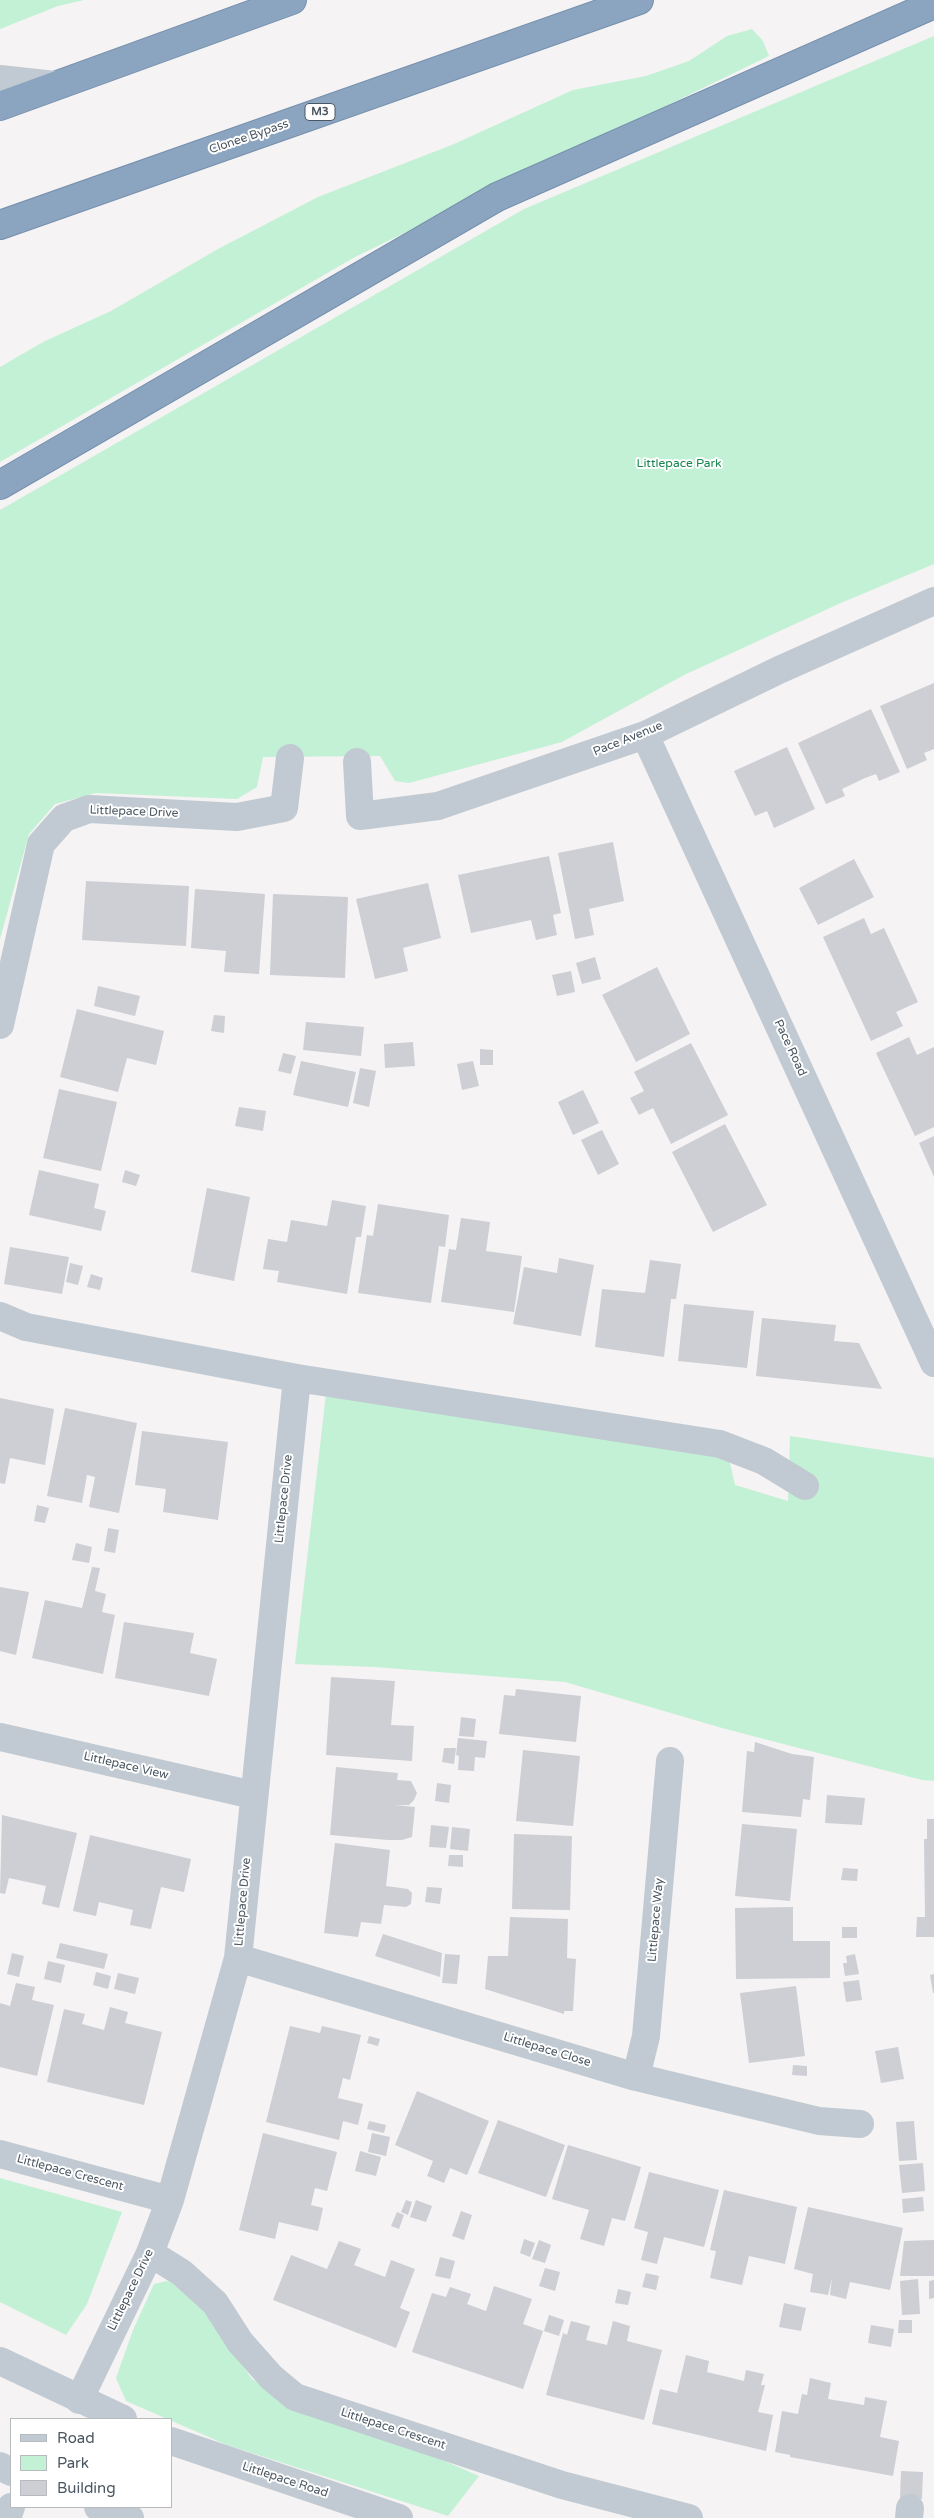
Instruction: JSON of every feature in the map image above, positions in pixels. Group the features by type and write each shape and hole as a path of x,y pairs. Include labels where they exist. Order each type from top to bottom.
{"highway":[{"path":"0,106 292,0"},
{"name":"Clonee Bypass","path":"0,225 639,0"},
{"path":"0,485 497,196 934,4"}],"street":[{"path":"0,79 55,85"},
{"name":"Pace Avenue","path":"357,762 360,816 438,806 645,735 779,670 934,601"},
{"name":"Pace Road","path":"645,735 934,1363"},
{"name":"Littlepace Drive","path":"0,1025 41,844 64,818 89,808 237,818 284,808 290,758"},
{"path":"0,1316 26,1327 297,1378 720,1444 764,1461 805,1486"},
{"name":"Littlepace Drive","path":"79,2400 150,2253 170,2200 238,1958 253,1795 297,1378"},
{"name":"Littlepace View","path":"0,1737 253,1795"},
{"name":"Littlepace Way","path":"636,2077 646,2036 670,1761"},
{"name":"Littlepace Close","path":"238,1958 636,2077 819,2121 860,2124"},
{"name":"Littlepace Crescent","path":"0,2154 170,2200"},
{"name":"Littlepace Crescent","path":"150,2253 182,2273 215,2303 240,2342 271,2377 295,2397 562,2485 689,2518"},
{"path":"0,2361 79,2400 121,2418"},
{"name":"Littlepace Road","path":"172,2441 399,2518"},
{"path":"101,2508 130,2518"}],"green space":[{"path":"0,0 84,0 58,6 0,29"},
{"path":"752,29 763,41 769,56 355,257 0,462 0,367 43,342 111,311 218,249 318,197 454,144 573,90 646,76 689,61 727,36"},
{"name":"Littlepace Park","path":"934,36 934,564 843,602 684,675 562,742 409,783 395,781 380,756 263,757 257,787 237,799 96,793 55,804 29,834 0,939 0,510 524,209"},
{"path":"327,1385 729,1459 735,1485 788,1501 790,1436 934,1458 934,1781 922,1780 722,1728 565,1682 375,1667 295,1664"},
{"path":"0,2178 122,2212 87,2304 66,2335 0,2302"},
{"path":"167,2281 188,2288 252,2379 299,2410 408,2445 479,2476 448,2516 227,2445 172,2421 172,2418 165,2418 126,2401 116,2378 133,2330 154,2284"}],"building":[{"path":"934,683 934,749 924,753 927,760 907,769 880,706"},
{"path":"871,709 900,772 879,781 876,774 865,778 842,789 845,796 826,804 798,743"},
{"path":"787,747 815,809 774,828 767,811 755,816 734,771"},
{"path":"613,842 624,901 589,909 594,935 575,939 558,853"},
{"path":"549,856 561,913 553,915 557,935 536,940 531,920 471,933 458,875"},
{"path":"854,859 874,897 818,925 799,888"},
{"path":"86,881 189,886 186,946 82,940"},
{"path":"428,883 441,938 403,948 408,971 375,979 356,899"},
{"path":"195,889 265,894 259,974 224,972 226,951 191,948"},
{"path":"273,894 348,897 345,978 270,975"},
{"path":"864,918 871,934 884,928 918,1002 896,1012 903,1026 871,1041 823,937"},
{"path":"595,957 601,979 582,984 576,963"},
{"path":"657,967 690,1034 636,1062 602,995"},
{"path":"571,971 575,992 557,996 552,975"},
{"path":"98,986 140,996 135,1016 94,1006"},
{"path":"77,1009 164,1031 156,1065 127,1058 118,1092 60,1077"},
{"path":"214,1015 225,1016 224,1033 211,1031"},
{"path":"306,1022 364,1027 361,1056 303,1050"},
{"path":"909,1037 917,1055 934,1047 934,1127 915,1136 876,1053"},
{"path":"413,1042 415,1066 385,1068 384,1044"},
{"path":"691,1043 728,1115 671,1144 653,1108 639,1115 630,1098 644,1091 634,1072"},
{"path":"480,1049 493,1050 493,1065 480,1065"},
{"path":"283,1053 296,1056 291,1074 278,1071"},
{"path":"301,1061 356,1072 348,1107 293,1095"},
{"path":"473,1061 479,1086 462,1090 457,1064"},
{"path":"360,1068 376,1071 369,1107 353,1103"},
{"path":"59,1089 117,1102 101,1171 43,1158"},
{"path":"583,1090 599,1123 573,1135 558,1102"},
{"path":"239,1107 266,1111 263,1131 235,1126"},
{"path":"725,1124 767,1205 713,1232 672,1152"},
{"path":"602,1130 619,1164 598,1175 581,1140"},
{"path":"934,1136 934,1177 919,1143"},
{"path":"39,1170 99,1184 94,1208 106,1211 101,1231 29,1215"},
{"path":"125,1170 140,1175 136,1186 122,1182"},
{"path":"207,1188 250,1197 234,1281 191,1272"},
{"path":"332,1200 366,1206 361,1237 356,1237 347,1294 277,1282 279,1271 263,1269 268,1239 287,1242 291,1220 327,1226"},
{"path":"378,1204 449,1215 445,1247 439,1246 431,1303 358,1293 367,1235 373,1236"},
{"path":"461,1218 490,1222 486,1251 522,1256 514,1312 441,1302 449,1249 456,1250"},
{"path":"10,1247 69,1257 62,1294 4,1284"},
{"path":"559,1258 594,1265 581,1336 513,1324 524,1267 557,1273"},
{"path":"650,1260 681,1264 676,1299 671,1299 664,1357 595,1347 602,1289 645,1293"},
{"path":"70,1263 83,1266 78,1285 66,1282"},
{"path":"91,1274 103,1278 100,1290 87,1287"},
{"path":"684,1304 754,1311 747,1368 678,1361"},
{"path":"762,1318 836,1325 834,1341 859,1343 882,1389 756,1376"},
{"path":"0,1398 54,1409 45,1465 10,1458 5,1484 0,1483"},
{"path":"65,1408 137,1423 119,1513 89,1507 95,1477 87,1475 82,1503 47,1496"},
{"path":"142,1431 228,1442 218,1520 163,1512 166,1489 135,1485"},
{"path":"37,1505 49,1508 45,1523 34,1521"},
{"path":"108,1528 119,1530 115,1553 104,1551"},
{"path":"76,1543 92,1547 89,1563 72,1560"},
{"path":"92,1567 100,1568 95,1591 106,1594 102,1612 115,1615 103,1674 32,1658 45,1600 82,1608"},
{"path":"0,1587 29,1592 16,1655 0,1651"},
{"path":"124,1622 194,1633 190,1653 217,1659 209,1696 115,1678"},
{"path":"331,1677 395,1681 391,1725 414,1726 412,1761 326,1755"},
{"path":"516,1689 581,1696 576,1742 499,1734 504,1695 515,1696"},
{"path":"461,1717 476,1719 474,1737 459,1736"},
{"path":"458,1738 487,1741 485,1758 475,1757 474,1771 458,1770 459,1756 456,1755"},
{"path":"755,1742 792,1754 814,1757 810,1800 803,1799 801,1817 742,1812 747,1751 754,1752"},
{"path":"444,1748 456,1748 454,1764 442,1762"},
{"path":"523,1750 580,1756 573,1826 516,1821"},
{"path":"336,1767 398,1773 397,1780 411,1781 417,1793 414,1800 409,1805 395,1805 415,1807 412,1837 402,1840 388,1840 330,1835"},
{"path":"437,1783 451,1785 449,1803 435,1801"},
{"path":"827,1795 865,1798 862,1825 825,1823"},
{"path":"2,1815 77,1833 59,1908 42,1904 46,1886 9,1878 5,1894 0,1893"},
{"path":"927,1819 934,1819 934,1937 916,1937 917,1917 925,1917 924,1839 927,1839"},
{"path":"742,1824 797,1829 790,1901 735,1896"},
{"path":"431,1825 449,1827 446,1848 429,1847"},
{"path":"452,1827 470,1829 468,1851 450,1849"},
{"path":"514,1834 572,1836 570,1910 512,1909"},
{"path":"90,1835 191,1859 184,1892 161,1887 151,1929 130,1925 133,1910 99,1902 96,1916 73,1911"},
{"path":"335,1843 390,1850 386,1886 408,1889 412,1893 411,1904 406,1907 384,1905 381,1924 361,1922 358,1937 324,1933"},
{"path":"449,1855 463,1855 463,1867 448,1866"},
{"path":"843,1868 858,1869 857,1881 841,1880"},
{"path":"427,1887 442,1888 440,1904 425,1902"},
{"path":"793,1907 793,1941 830,1941 830,1978 736,1979 735,1908"},
{"path":"510,1917 568,1919 567,1958 576,1959 573,2011 564,2011 564,2014 485,1989 488,1956 508,1956"},
{"path":"842,1927 857,1927 857,1938 842,1938"},
{"path":"383,1934 442,1953 440,1977 375,1956"},
{"path":"60,1943 108,1954 104,1969 56,1958"},
{"path":"12,1953 24,1956 19,1977 7,1974"},
{"path":"445,1954 460,1955 457,1984 442,1983"},
{"path":"855,1954 859,1974 845,1976 843,1963 847,1963 846,1956"},
{"path":"48,1961 65,1965 61,1983 44,1979"},
{"path":"96,1972 111,1976 108,1989 93,1985"},
{"path":"118,1973 139,1978 135,1994 114,1989"},
{"path":"934,1974 934,1993 933,1993 930,1975"},
{"path":"859,1980 862,2000 846,2002 843,1982"},
{"path":"16,1983 35,1987 32,2000 54,2005 37,2076 0,2067 0,2003 10,2006"},
{"path":"796,1986 805,2056 749,2063 740,1993"},
{"path":"110,2007 128,2012 125,2023 162,2032 144,2105 47,2082 64,2009 85,2014 82,2024 104,2030"},
{"path":"290,2026 320,2033 322,2026 361,2035 350,2080 343,2078 338,2098 363,2104 358,2125 343,2121 339,2140 266,2122"},
{"path":"369,2036 380,2039 378,2046 367,2043"},
{"path":"898,2047 904,2079 881,2083 875,2051"},
{"path":"793,2065 807,2066 807,2076 792,2075"},
{"path":"417,2091 489,2121 467,2175 450,2168 444,2183 427,2176 433,2161 395,2145"},
{"path":"498,2120 565,2145 546,2197 478,2173"},
{"path":"369,2121 386,2125 384,2133 367,2129"},
{"path":"914,2121 917,2160 899,2161 896,2122"},
{"path":"263,2133 337,2152 327,2191 315,2188 311,2205 323,2208 318,2231 279,2222 275,2239 239,2230"},
{"path":"372,2133 390,2137 386,2156 368,2152"},
{"path":"568,2145 641,2167 625,2221 612,2218 604,2246 580,2239 589,2210 552,2199"},
{"path":"360,2151 381,2157 376,2176 355,2171"},
{"path":"923,2163 925,2191 902,2193 899,2165"},
{"path":"649,2172 719,2190 704,2247 664,2237 657,2264 641,2260 648,2232 634,2228"},
{"path":"724,2190 797,2207 785,2264 749,2256 742,2285 710,2278 716,2251 710,2250"},
{"path":"923,2197 924,2211 903,2213 902,2199"},
{"path":"406,2200 412,2202 408,2215 401,2212"},
{"path":"416,2200 432,2206 426,2222 410,2217"},
{"path":"808,2207 903,2228 890,2290 850,2282 846,2299 830,2295 832,2278 828,2295 810,2292 813,2274 794,2269"},
{"path":"461,2211 472,2215 464,2240 452,2236"},
{"path":"397,2212 404,2215 399,2229 391,2226"},
{"path":"524,2239 535,2243 530,2257 520,2253"},
{"path":"539,2240 551,2245 545,2263 532,2259"},
{"path":"934,2240 934,2276 900,2276 904,2241"},
{"path":"339,2241 361,2249 354,2265 385,2277 391,2260 415,2269 400,2308 410,2312 396,2348 273,2300 291,2255 327,2269"},
{"path":"440,2257 455,2261 450,2279 435,2276"},
{"path":"545,2268 560,2272 555,2291 539,2286"},
{"path":"646,2273 659,2276 656,2290 642,2287"},
{"path":"918,2279 920,2314 902,2315 900,2281"},
{"path":"934,2280 934,2298 929,2299 929,2281"},
{"path":"494,2286 532,2299 523,2324 543,2331 523,2389 412,2352 432,2293 446,2297 450,2287 471,2294 467,2304 486,2311"},
{"path":"618,2289 631,2292 628,2305 615,2303"},
{"path":"784,2303 806,2308 801,2331 779,2327"},
{"path":"549,2315 564,2320 559,2336 544,2331"},
{"path":"899,2320 912,2320 912,2333 898,2333"},
{"path":"571,2321 590,2326 586,2340 607,2345 613,2321 630,2326 627,2341 662,2350 644,2420 546,2395 563,2333 567,2335"},
{"path":"871,2325 894,2329 891,2347 868,2343"},
{"path":"686,2355 709,2361 707,2372 744,2381 746,2370 764,2374 761,2385 765,2385 758,2412 773,2415 766,2451 652,2424 660,2389 677,2393"},
{"path":"810,2378 831,2383 828,2399 864,2405 865,2397 887,2401 880,2437 899,2441 893,2476 790,2457 790,2455 775,2452 782,2411 798,2414 802,2394 807,2395"},
{"path":"901,2471 923,2472 922,2499 900,2498"}]}
